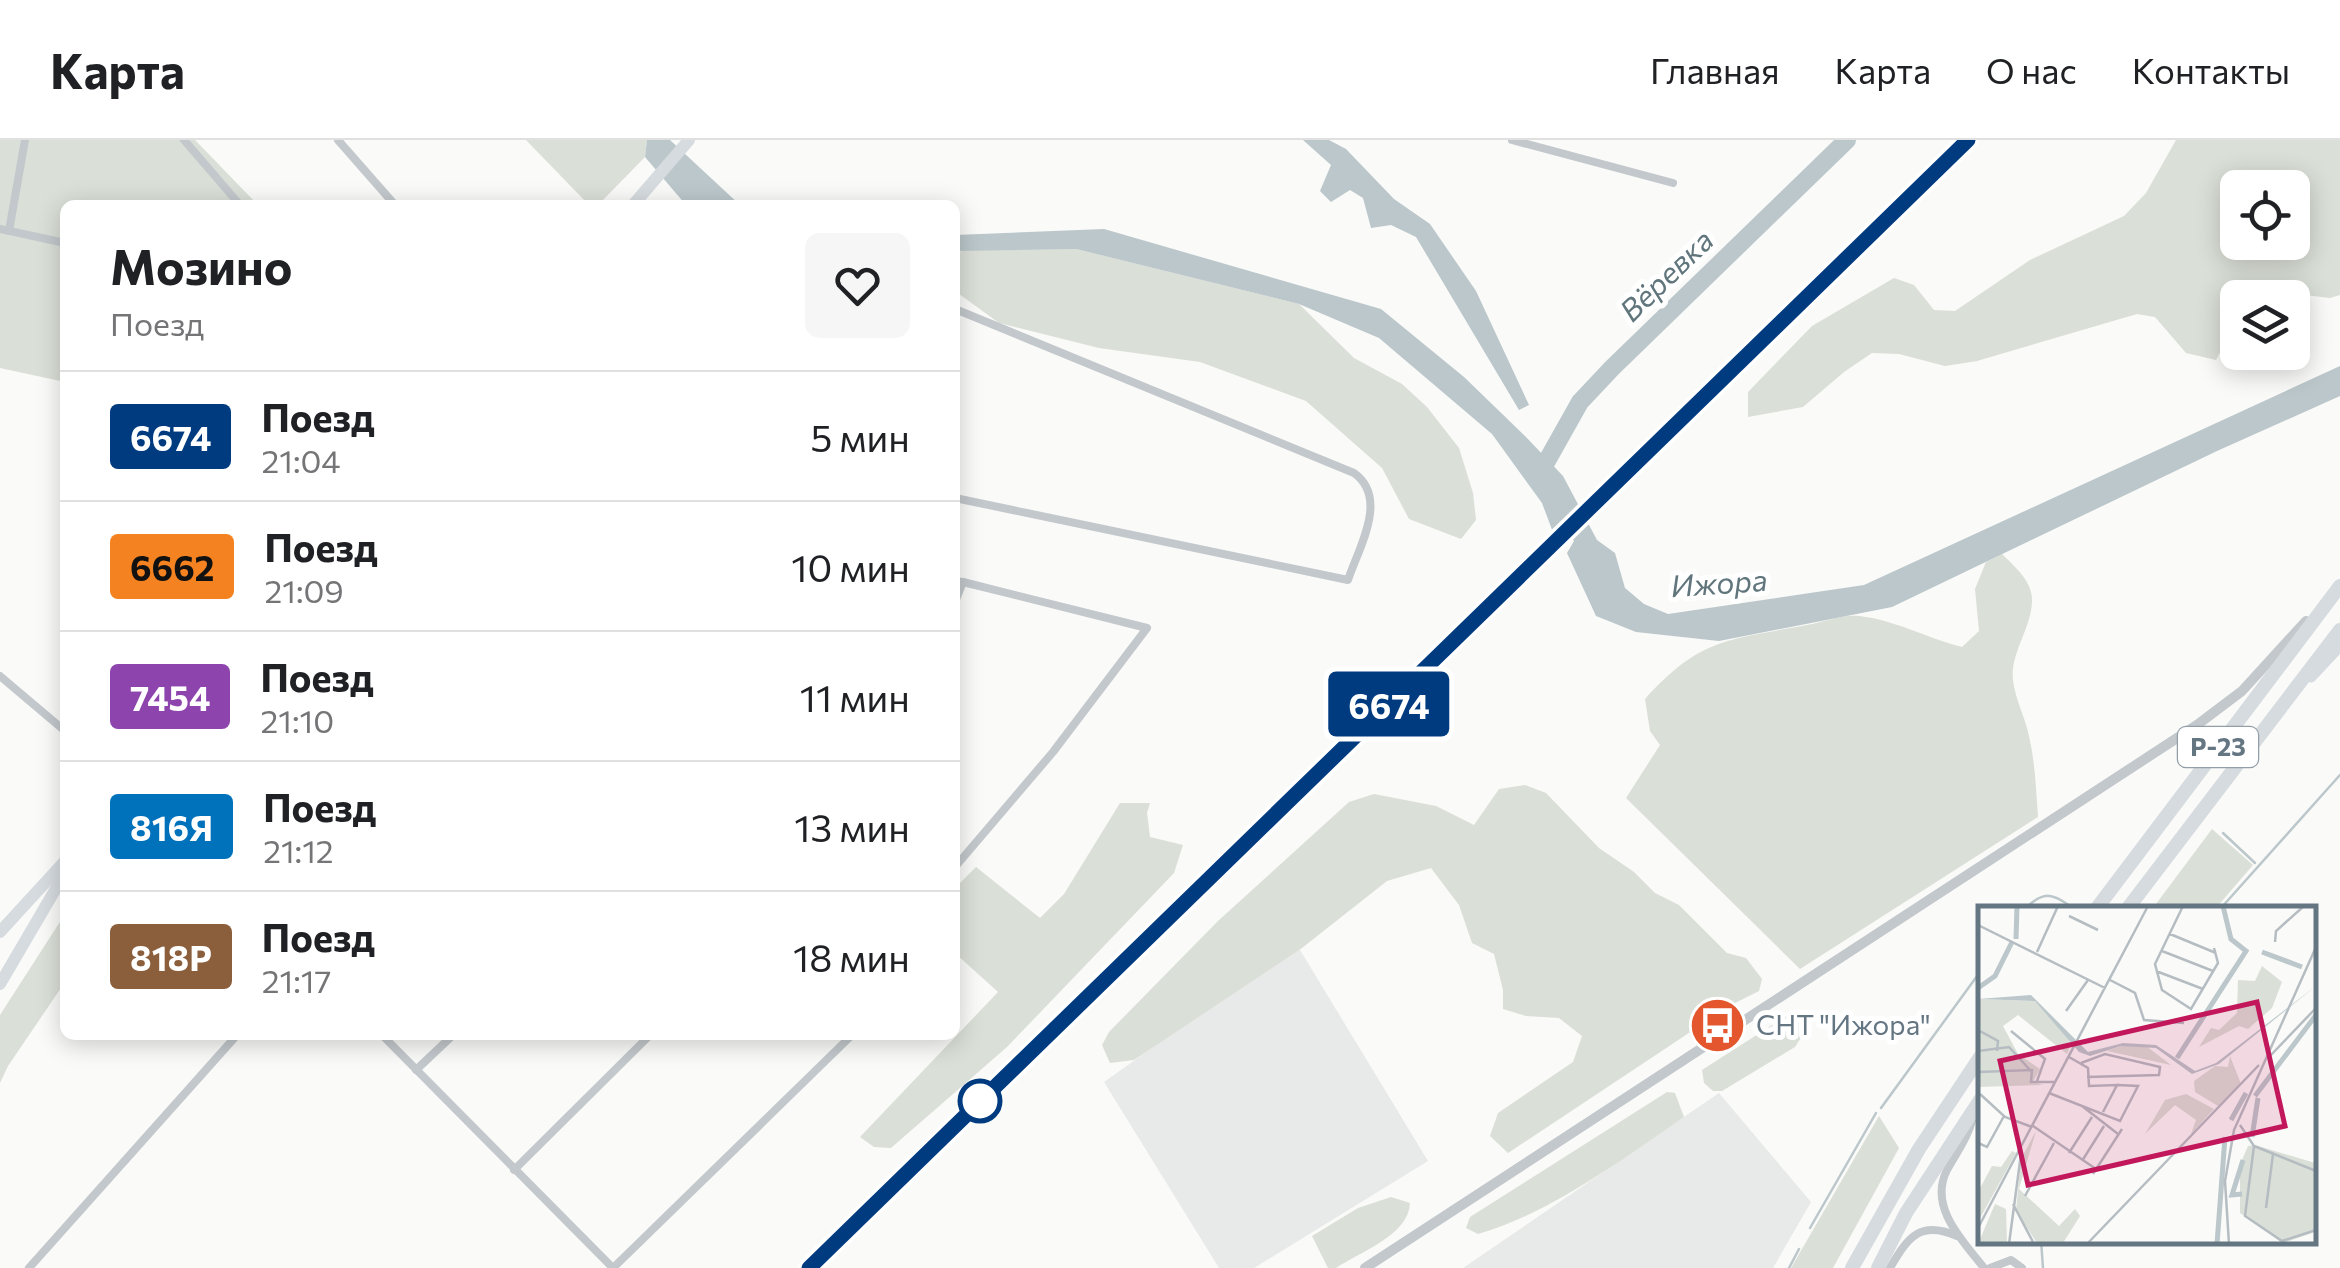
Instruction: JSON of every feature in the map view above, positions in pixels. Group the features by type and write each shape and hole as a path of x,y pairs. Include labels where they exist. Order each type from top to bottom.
{"highway":[{"name":"Р-23","path":"2099,906 2340,586"},
{"name":"Р-23","path":"2130,906 2340,630"},
{"path":"1852,1268 1919,1149 1978,1060"},
{"path":"1878,1268 1906,1213 1978,1103"}],"main road":[{"path":"638,200 689,140"},
{"path":"2265,728 2340,646"},
{"path":"0,932 60,866"},
{"path":"0,984 60,882"}],"street":[{"path":"25,140 4,230 60,242"},
{"path":"184,140 236,200"},
{"path":"338,140 391,200"},
{"path":"1512,140 1674,183"},
{"path":"960,311 1354,473 1372,493 1372,508 1348,580 960,499"},
{"path":"960,581 1147,628 1053,752 960,861"},
{"path":"1366,1268 2196,725 2242,691 2340,586"},
{"path":"0,676 60,727"},
{"path":"29,1268 233,1040"},
{"path":"387,1040 613,1268 847,1040"},
{"path":"416,1070 447,1040"},
{"path":"514,1170 645,1040"},
{"path":"1978,1103 1964,1144 1942,1184 1944,1211 1987,1268 2011,1260 2022,1268"},
{"path":"1890,1268 1917,1233 1942,1230 1962,1238"}],"shaded area":[{"path":"0,140 195,140 253,200 60,200 60,381 0,368"},
{"path":"526,140 647,140 645,157 603,200 584,200"},
{"path":"647,140 670,140 735,200 682,200 645,157"},
{"path":"1303,140 1329,140 1346,149 1394,199 1430,224 1476,291 1529,405 1519,410 1416,237 1391,225 1371,228 1363,198 1350,190 1331,202 1320,191 1331,165"},
{"path":"2176,140 2340,140 2340,295 2310,296 2310,280 2220,280 2220,353 2216,360 2186,353 2155,317 2137,314 1977,361 1945,366 1899,354 1872,353 1803,407 1748,417 1748,392 1812,326 1894,278 1914,285 1934,310 1955,311 2030,260 2124,216 2146,193"},
{"name":"Ижора","path":"1104,229 1381,309 1464,377 1563,476 1597,540 1615,553 1625,588 1644,604 1668,614 1864,585 2340,366 2340,396 1892,607 1719,641 1636,632 1596,616 1567,553 1574,541 1565,526 1554,535 1542,503 1492,434 1379,338 1299,304 1076,249 960,251 960,235"},
{"path":"1076,249 1299,304 1354,358 1402,384 1427,407 1459,448 1473,493 1476,520 1461,539 1409,519 1382,468 1306,401 1200,362 1099,348 999,323 960,295 962,250"},
{"path":"2002,554 2025,579 2032,598 2013,680 2030,743 2038,817 1800,969 1626,798 1660,745 1650,731 1645,699 1683,663 1718,644 1840,617 1885,621 1962,647 1979,631 1975,589 1986,562"},
{"path":"1525,785 1546,793 1599,848 1634,872 1655,893 1679,905 1727,953 1746,958 1762,979 1759,991 1731,1005 1508,1153 1490,1136 1498,1113 1573,1062 1582,1036 1559,1018 1526,1016 1503,1009 1503,990 1494,954 1472,943 1459,905 1431,868 1387,881 1302,948 1134,1060 1110,1063 1102,1045 1109,1032 1218,921 1349,802 1374,794 1436,806 1474,825 1499,789"},
{"path":"1120,803 1150,803 1150,837 1183,845 1174,873 1007,1047 891,1148 874,1147 860,1137 952,1040 960,1040 960,1032 998,992 960,958 960,883 976,867 1040,918 1064,894"},
{"path":"2212,829 2253,865 2218,906 2154,906"},
{"path":"60,922 60,989 0,1083 0,1015"},
{"path":"1297,945 1428,1161 1254,1268 1219,1268 1104,1082"},
{"path":"1791,1013 1804,1019 1806,1030 1795,1047 1722,1091 1713,1091 1704,1083 1702,1070"},
{"path":"1667,1092 1675,1093 1684,1117 1636,1150 1532,1213 1478,1234 1466,1228 1470,1217"},
{"path":"1719,1093 1811,1202 1773,1268 1463,1268"},
{"path":"1879,1116 1899,1148 1833,1268 1791,1268"},
{"path":"1391,1197 1410,1203 1401,1224 1370,1249 1336,1268 1328,1268 1312,1236 1358,1208"}],"waterway":[{"name":"Вёревка","path":"1544,466 1580,402 1847,140"},
{"path":"2223,906 2340,775"},
{"path":"2223,833 2255,863"},
{"path":"2029,906 2048,896 2070,906"},
{"path":"1881,1108 1978,975"},
{"path":"1810,1228 1876,1113"},
{"path":"2041,1243 2043,1268"},
{"path":"1789,1268 1799,1249"}],"railway":[{"path":"799,1268 1960,140"}],"train":[{"name":"6674","path":"809,1268 1968,140"}],"place":[{"name":"СНТ \"Ижора\"","path":"1717,1025"}]}
